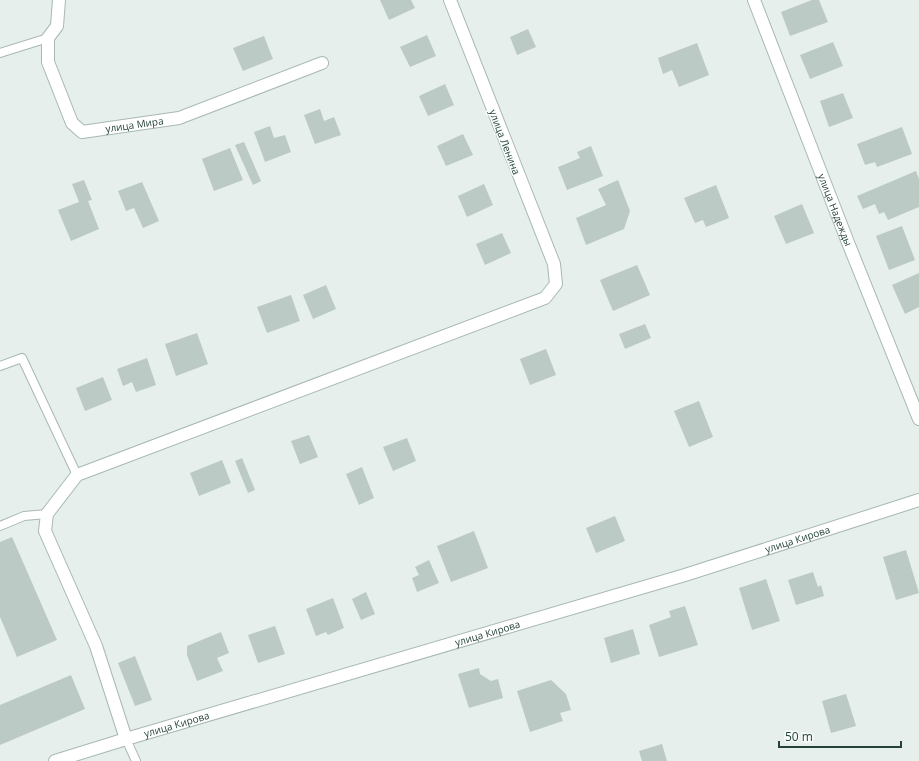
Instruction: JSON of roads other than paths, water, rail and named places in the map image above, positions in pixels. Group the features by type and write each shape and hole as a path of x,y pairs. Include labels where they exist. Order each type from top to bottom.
{"street":[{"path":"48,38 58,26 59,0"},
{"name":"улица Ленина","path":"77,475 545,298 556,284 554,264 450,0"},
{"name":"улица Надежды","path":"754,0 847,240 919,419"},
{"name":"улица Мира","path":"48,38 48,62 72,123 82,132 179,118 322,63"},
{"path":"77,475 47,514 45,531 96,646 126,738"},
{"name":"улица Кирова","path":"54,761 126,738 685,575 919,500"}],"lane":[{"path":"0,53 48,38"},
{"path":"0,366 22,358 77,475"},
{"path":"0,526 24,516 47,514"},
{"path":"126,738 136,761"}]}
